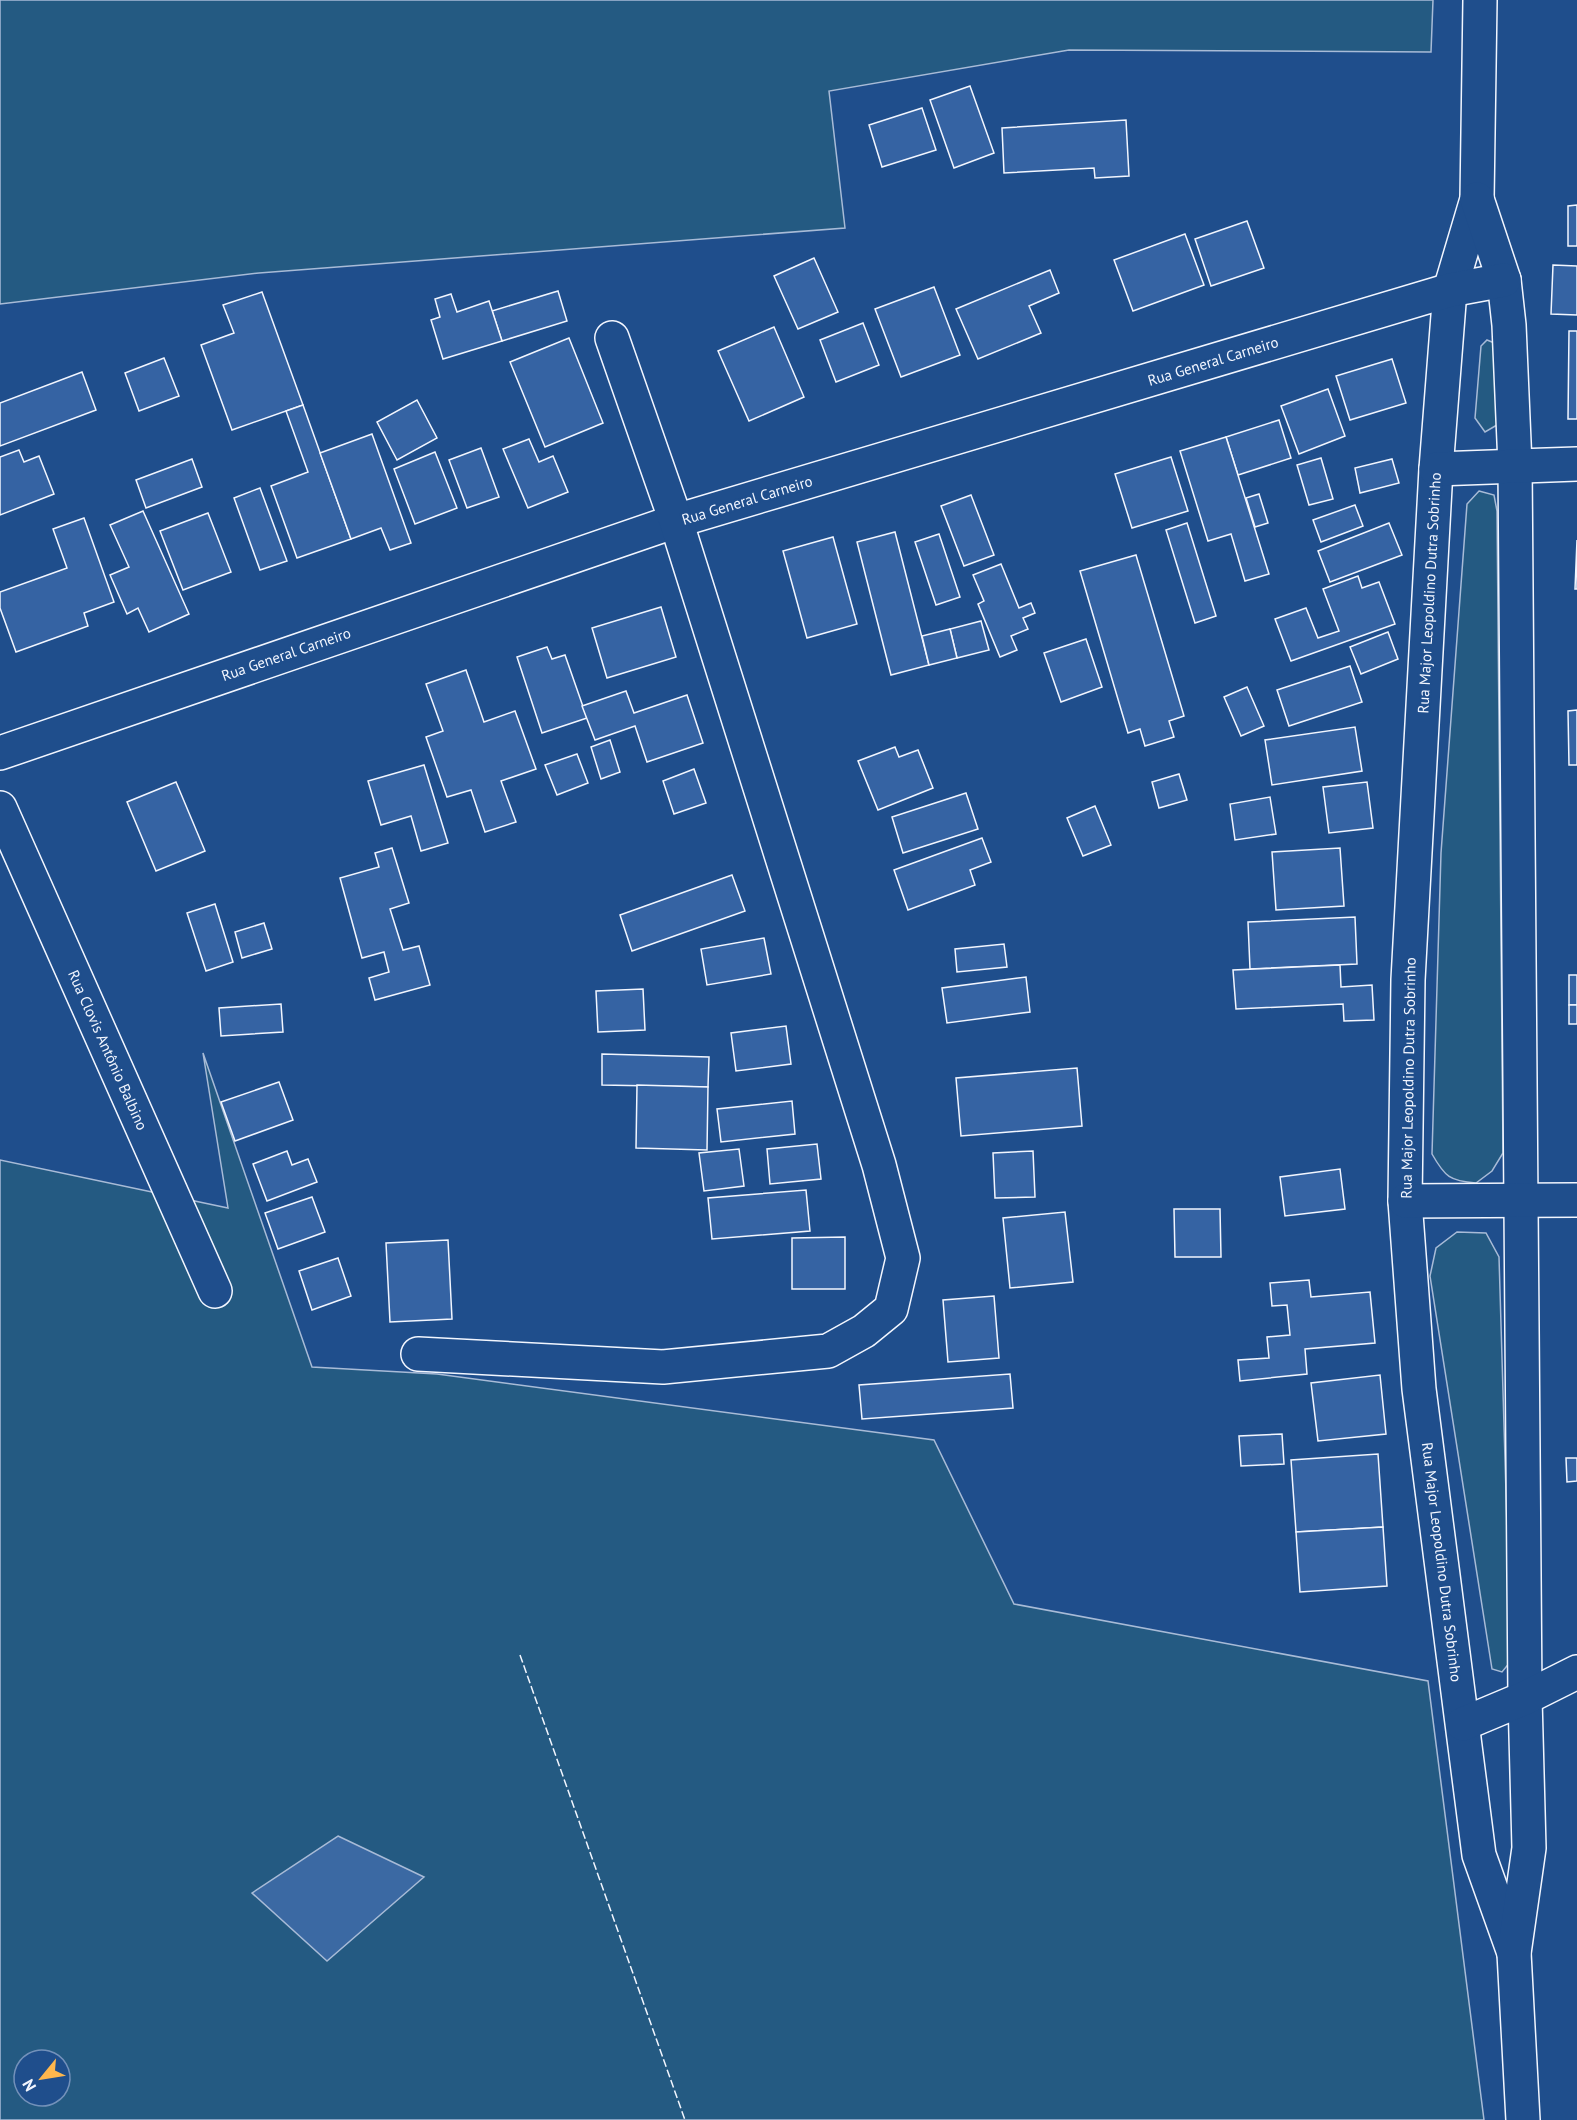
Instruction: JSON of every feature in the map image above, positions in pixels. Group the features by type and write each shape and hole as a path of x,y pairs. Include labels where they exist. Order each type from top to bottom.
{"street":[{"name":"Rua Major Leopoldino Dutra Sobrinho","path":"1480,0 1477,199 1450,290 1436,469 1408,980 1406,1201 1419,1389 1479,1855 1514,1953"},
{"name":"Rua Major Leopoldino Dutra Sobrinho","path":"1477,199 1504,280 1509,325 1515,465 1528,1848 1514,1953 1523,2120"},
{"name":"Rua General Carneiro","path":"0,753 676,521 1450,290 1504,280"},
{"path":"418,1354 663,1367 828,1351 864,1331 891,1309 903,1258 882,1175 676,521 612,338"},
{"path":"1436,469 1577,464"},
{"name":"Rua Clovis Antônio Balbino","path":"0,808 215,1291"},
{"path":"1406,1201 1577,1200"},
{"path":"1463,1724 1525,1698 1577,1672"}],"shaded area":[{"path":"0,0 1433,0 1431,52 1069,50 829,91 845,228 259,273 0,304"},
{"path":"1487,340 1497,344 1497,425 1485,432 1475,418 1481,346"},
{"path":"1479,491 1494,495 1497,511 1503,1153 1492,1171 1476,1183 1460,1181 1449,1176 1432,1154 1441,853 1467,504"},
{"path":"203,1053 312,1367 437,1374 934,1440 1014,1604 1428,1681 1484,2120 0,2120 0,1160 228,1208"},
{"path":"1457,1232 1486,1233 1499,1257 1511,1661 1502,1672 1492,1669 1430,1276 1436,1248"},
{"path":"338,1836 424,1877 327,1961 252,1893"}],"building":[{"path":"970,86 994,153 954,168 930,100"},
{"path":"922,108 936,150 882,167 869,125"},
{"path":"1126,120 1129,176 1095,178 1094,168 1004,173 1002,128"},
{"path":"1577,205 1577,246 1568,246 1568,206"},
{"path":"1247,221 1264,268 1211,286 1195,239"},
{"path":"1185,234 1204,285 1133,311 1114,260"},
{"path":"814,258 838,312 798,329 774,276"},
{"path":"1553,265 1577,266 1577,315 1551,314"},
{"path":"1050,270 1059,293 1029,306 1041,333 978,359 956,309"},
{"path":"934,287 960,355 901,377 875,309"},
{"path":"558,291 567,321 502,341 492,311"},
{"path":"262,292 303,405 232,430 201,345 234,333 223,305"},
{"path":"451,294 457,312 489,301 502,341 443,359 431,320 440,317 435,299"},
{"path":"863,323 879,365 836,382 820,340"},
{"path":"774,327 804,397 749,421 718,351"},
{"path":"1569,331 1577,331 1577,419 1568,419"},
{"path":"569,338 603,423 545,447 510,362"},
{"path":"164,358 179,396 139,411 125,373"},
{"path":"1392,359 1406,403 1350,420 1336,376"},
{"path":"82,372 96,410 0,446 0,403"},
{"path":"1328,389 1345,436 1299,454 1281,406"},
{"path":"417,400 437,438 397,460 377,422"},
{"path":"303,405 351,539 297,558 271,486 308,472 286,411"},
{"path":"1279,420 1291,458 1238,475 1226,437"},
{"path":"372,434 411,543 390,550 381,528 351,539 320,453"},
{"path":"1226,437 1269,574 1245,581 1231,534 1208,541 1180,451"},
{"path":"529,439 539,462 553,456 568,492 528,508 503,449"},
{"path":"481,448 499,497 467,508 449,460"},
{"path":"19,450 24,462 39,456 54,494 0,515 0,457"},
{"path":"435,452 457,508 415,524 394,469"},
{"path":"1171,457 1188,511 1132,528 1115,474"},
{"path":"1321,458 1333,499 1309,505 1297,465"},
{"path":"192,459 202,487 146,508 136,480"},
{"path":"1392,459 1399,483 1360,493 1355,468"},
{"path":"260,488 287,561 260,570 234,498"},
{"path":"1259,494 1268,523 1255,527 1246,498"},
{"path":"971,495 994,555 964,566 941,506"},
{"path":"1355,505 1363,526 1321,542 1313,520"},
{"path":"143,511 189,614 149,632 138,608 127,614 110,575 129,567 110,525"},
{"path":"208,513 231,572 183,590 160,531"},
{"path":"84,518 114,602 84,613 88,626 16,652 0,608 0,592 67,568 53,529"},
{"path":"1187,523 1216,616 1195,623 1166,530"},
{"path":"1389,523 1402,555 1330,582 1318,551"},
{"path":"895,532 929,665 891,675 857,542"},
{"path":"939,534 960,597 936,605 915,542"},
{"path":"833,537 857,624 807,638 783,551"},
{"path":"1577,540 1577,589 1575,589"},
{"path":"1136,555 1184,716 1169,721 1174,737 1145,746 1140,729 1128,733 1080,571"},
{"path":"1001,564 1019,608 1031,603 1035,613 1023,618 1028,629 1011,636 1017,650 1000,657 978,604 984,601 973,575"},
{"path":"1358,576 1362,588 1379,582 1395,624 1291,661 1275,619 1306,608 1318,638 1339,631 1323,589"},
{"path":"661,607 676,657 607,678 592,628"},
{"path":"981,621 989,650 957,658 950,629"},
{"path":"950,629 957,658 929,665 922,636"},
{"path":"1388,632 1398,659 1361,674 1350,647"},
{"path":"1086,639 1102,687 1061,702 1044,653"},
{"path":"547,647 552,659 565,655 587,718 542,733 517,657"},
{"path":"1350,666 1362,702 1289,726 1277,690"},
{"path":"466,670 484,722 515,711 536,769 501,781 516,822 485,832 471,790 447,797 426,737 443,731 426,684"},
{"path":"1247,687 1264,726 1241,736 1224,697"},
{"path":"626,691 634,713 687,695 703,743 647,762 635,726 595,740 582,706"},
{"path":"1577,710 1577,765 1569,765 1568,711"},
{"path":"1355,727 1362,771 1272,785 1265,740"},
{"path":"610,740 620,772 601,779 591,747"},
{"path":"895,747 899,757 918,750 933,788 878,810 858,761"},
{"path":"577,754 588,783 557,795 545,765"},
{"path":"424,765 448,843 421,851 411,816 381,825 368,781"},
{"path":"694,769 706,803 674,814 663,781"},
{"path":"1179,774 1187,800 1159,808 1152,782"},
{"path":"176,782 205,851 156,871 127,802"},
{"path":"1367,782 1373,828 1329,833 1323,787"},
{"path":"966,793 978,829 903,853 892,817"},
{"path":"1270,797 1276,834 1235,840 1230,804"},
{"path":"1095,806 1111,845 1083,856 1067,818"},
{"path":"982,838 991,862 970,870 975,885 908,910 894,870"},
{"path":"392,848 409,903 390,909 403,950 419,946 430,985 375,1000 369,978 389,972 384,952 362,958 340,878 379,867 375,853"},
{"path":"1340,848 1344,906 1276,910 1272,852"},
{"path":"732,875 745,911 632,951 620,915"},
{"path":"215,904 233,962 206,971 187,913"},
{"path":"1355,917 1357,964 1250,969 1248,922"},
{"path":"264,923 272,949 242,958 235,932"},
{"path":"764,938 771,974 707,985 701,949"},
{"path":"1004,944 1007,967 957,972 955,949"},
{"path":"1340,965 1341,987 1372,985 1374,1020 1344,1021 1343,1004 1236,1009 1233,970"},
{"path":"1569,975 1577,975 1577,1005 1569,1005"},
{"path":"1026,977 1030,1012 947,1023 942,988"},
{"path":"643,989 645,1030 598,1032 596,991"},
{"path":"281,1004 283,1032 221,1036 219,1008"},
{"path":"1569,1005 1577,1005 1577,1024 1569,1024"},
{"path":"786,1026 791,1064 736,1071 731,1033"},
{"path":"602,1054 709,1057 708,1087 602,1085"},
{"path":"1077,1068 1082,1126 961,1136 956,1078"},
{"path":"279,1082 293,1120 235,1141 221,1102"},
{"path":"637,1085 708,1087 707,1150 636,1148"},
{"path":"792,1101 795,1134 721,1142 717,1109"},
{"path":"817,1144 821,1179 770,1184 767,1149"},
{"path":"739,1149 744,1186 704,1191 699,1153"},
{"path":"287,1151 292,1165 308,1159 317,1182 267,1201 253,1164"},
{"path":"1033,1151 1035,1197 995,1198 993,1153"},
{"path":"1340,1169 1345,1209 1285,1216 1280,1177"},
{"path":"806,1190 810,1231 712,1239 708,1198"},
{"path":"312,1197 325,1232 278,1249 265,1213"},
{"path":"1174,1209 1220,1209 1221,1257 1175,1257"},
{"path":"1065,1212 1073,1282 1010,1288 1003,1218"},
{"path":"845,1237 845,1289 792,1289 792,1238"},
{"path":"448,1240 452,1319 390,1322 386,1243"},
{"path":"338,1258 351,1296 312,1310 299,1271"},
{"path":"1309,1280 1311,1297 1370,1292 1375,1343 1305,1349 1307,1374 1240,1381 1238,1360 1269,1358 1267,1337 1290,1335 1287,1305 1272,1306 1270,1283"},
{"path":"994,1296 999,1358 948,1362 943,1300"},
{"path":"1010,1374 1013,1408 862,1419 859,1385"},
{"path":"1380,1375 1386,1434 1318,1441 1311,1383"},
{"path":"1282,1434 1284,1464 1241,1466 1239,1436"},
{"path":"1378,1454 1383,1527 1296,1532 1291,1460"},
{"path":"1566,1458 1577,1458 1577,1481 1567,1482"},
{"path":"1383,1527 1387,1586 1300,1592 1296,1532"}],"fence":[{"path":"520,1655 685,2120"}]}
